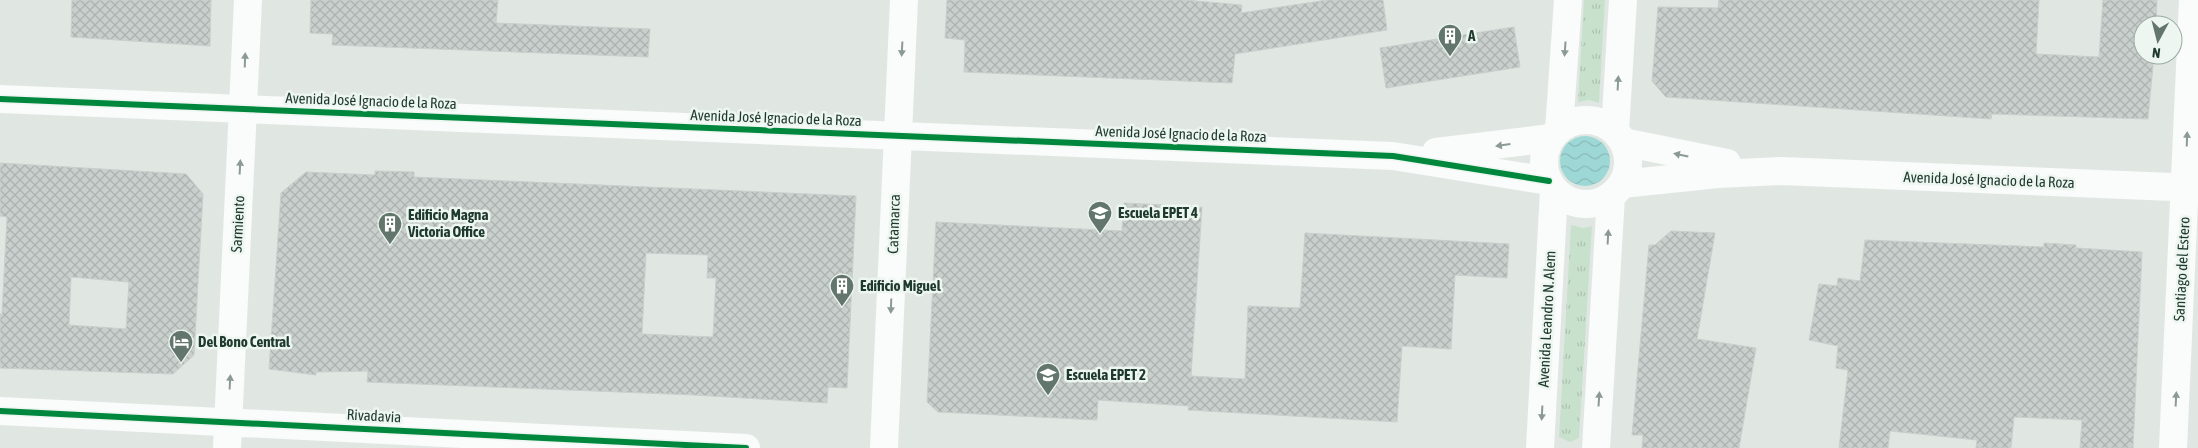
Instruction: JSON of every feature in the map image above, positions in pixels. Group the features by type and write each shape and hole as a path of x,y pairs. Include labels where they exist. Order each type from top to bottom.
{"street":[{"name":"Sarmiento","path":"228,435 248,0"},
{"name":"Catamarca","path":"884,448 904,0"},
{"path":"1568,0 1555,134 1544,159 1552,186 1575,202 1600,201 1616,190"},
{"path":"1596,448 1616,190 1628,163 1619,136 1623,0"},
{"name":"Santiago del Estero","path":"2173,448 2192,188 2193,0"},
{"name":"Avenida José Ignacio de la Roza","path":"0,98 1393,156 1489,147 1555,134"},
{"path":"1555,134 1569,123 1593,120 1619,136"},
{"name":"Avenida José Ignacio de la Roza","path":"1619,136 1690,157 1780,171"},
{"name":"Avenida José Ignacio de la Roza","path":"1393,156 1552,186"},
{"name":"Avenida José Ignacio de la Roza","path":"1616,190 1685,176 1780,171 2192,188"},
{"name":"Avenida Leandro N. Alem","path":"1540,448 1552,186"},
{"name":"Rivadavia","path":"0,411 228,435 746,448"}],"green space":[{"path":"1584,0 1605,0 1599,103 1589,100 1578,102"},
{"path":"1571,225 1583,228 1592,226 1579,438 1570,442 1559,437"}],"water":[{"path":"1580,136 1590,136 1603,143 1610,156 1610,166 1603,179 1590,186 1580,186 1571,182 1564,175 1560,166 1560,156 1564,147 1571,140"}],"building":[{"path":"72,0 211,0 210,46 71,37"},
{"path":"311,0 498,0 496,23 650,29 648,57 332,45 333,34 310,33"},
{"path":"947,0 1185,0 1242,5 1241,13 1327,0 1383,0 1387,30 1235,54 1232,83 964,72 965,40 945,38"},
{"path":"1719,0 2039,0 2036,54 2099,57 2103,0 2157,0 2156,15 2133,15 2133,65 2153,65 2148,119 1992,114 1991,119 1666,97 1652,81 1658,7 1718,8"},
{"name":"A","path":"1514,27 1520,67 1386,88 1380,48"},
{"path":"0,163 186,174 203,194 194,355 173,374 0,368 0,314 2,314 7,217 0,216","holes":["71,277 129,282 126,329 69,325"]},
{"path":"375,171 414,172 414,177 856,196 847,388 828,387 827,403 694,395 367,382 368,371 316,372 316,375 269,369 281,193 306,172 375,175","holes":["646,253 708,255 707,278 716,278 713,337 642,334"]},
{"path":"1124,203 1202,207 1191,376 1245,379 1248,306 1300,308 1305,233 1509,244 1507,278 1455,275 1451,349 1402,346 1397,422 1188,410 1189,406 1098,400 1097,420 938,412 927,402 936,222 1122,231"},
{"path":"1671,231 1715,233 1697,339 1756,348 1739,448 1642,448 1643,435 1632,435 1649,245 1655,245"},
{"path":"1865,240 2044,247 2044,243 2076,245 2076,248 2142,252 2133,448 2080,448 2082,420 2014,417 2011,448 1976,448 1977,440 1890,431 1888,448 1839,448 1848,370 1836,368 1838,346 1809,340 1819,284 1837,286 1838,278 1860,281"}],"cycle path":[{"path":"0,99 1393,156 1549,181"},
{"path":"0,411 746,448"}],"place":[{"name":"A","path":"1450,57"},
{"name":"Escuela EPET 4","path":"1100,234"},
{"name":"Edificio Magna Victoria Office","path":"390,245"},
{"name":"Edificio Miguel","path":"842,307"},
{"name":"Del Bono Central","path":"181,363"},
{"name":"Escuela EPET 2","path":"1048,396"}]}
